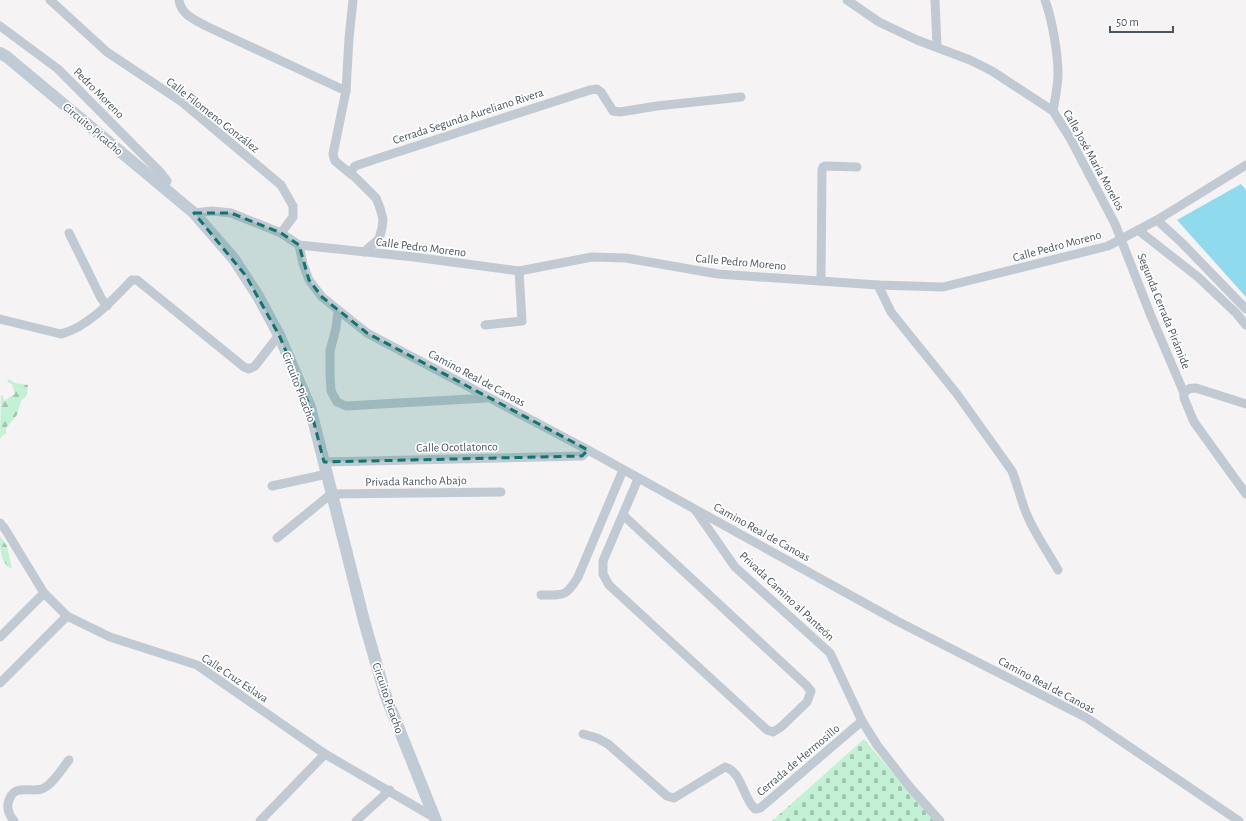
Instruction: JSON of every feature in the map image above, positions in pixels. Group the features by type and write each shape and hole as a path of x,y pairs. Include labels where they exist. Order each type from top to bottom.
{"main road":[{"name":"Circuito Picacho","path":"0,53 7,57 194,213 234,259 246,276 279,335 310,407 364,621 385,694 436,819"}],"street":[{"name":"Calle Filomeno González","path":"50,0 107,52 182,102 281,185 293,206 293,217 281,233"},
{"path":"179,0 180,6 186,14 206,26 346,91"},
{"path":"354,0 349,38 346,91 333,154 335,161 376,198 380,208 383,219 379,239 364,252"},
{"name":"Calle José María Morelos","path":"847,0 879,22 917,40 937,46 992,71 1053,111 1070,138 1122,239"},
{"path":"935,0 937,46"},
{"path":"1045,0 1048,8 1054,42 1058,74 1053,111"},
{"name":"Pedro Moreno","path":"0,26 58,69 161,173 167,181 163,188"},
{"name":"Cerrada Segunda Aureliano Rivera","path":"350,173 355,166 590,90 597,89 601,92 613,111 620,112 657,106 741,97"},
{"name":"Calle Pedro Moreno","path":"194,213 212,211 231,213 281,233 299,244 519,271 592,258 626,258 718,274 878,285 943,287 1108,246 1157,220 1246,165"},
{"path":"820,281 823,166 857,167"},
{"path":"1157,220 1182,243 1246,309"},
{"path":"1138,230 1198,277 1236,313 1246,325"},
{"path":"69,233 101,298 107,306"},
{"name":"Segunda Cerrada Pirámide","path":"1122,239 1151,316 1184,392 1184,398 1194,422 1246,494"},
{"name":"Camino Real de Canoas","path":"299,244 303,264 310,280 322,297 367,333 487,398 588,450 897,621 1086,718 1239,821"},
{"path":"485,325 522,321 519,271"},
{"path":"0,319 61,334 71,332 107,306 132,280 137,280 244,368 249,369 255,366 279,335"},
{"path":"878,285 891,312 956,394 1012,471 1018,484 1020,499 1028,518 1058,570"},
{"path":"338,311 336,328 329,357 331,391 337,402 346,406 487,398"},
{"path":"1184,392 1187,389 1196,388 1246,404"},
{"name":"Calle Ocotlatonco","path":"324,462 582,456 588,450"},
{"path":"541,595 562,595 570,590 578,577 623,470"},
{"path":"272,486 327,474"},
{"path":"623,515 811,691 807,702 781,728 773,732 767,730 609,585 603,574 603,561 638,479"},
{"name":"Privada Rancho Abajo","path":"331,494 501,492"},
{"path":"277,538 331,494"},
{"name":"Privada Camino al Panteón","path":"694,508 735,567 830,653 862,721 877,745 909,786 940,821"},
{"name":"Calle Cruz Eslava","path":"0,523 5,528 44,593 67,616 110,637 197,665 325,754 390,790 436,819"},
{"path":"0,637 44,593"},
{"path":"0,683 67,616"},
{"name":"Cerrada de Hermosillo","path":"583,734 597,738 608,744 667,796 674,798 725,767 729,768 736,776 751,805 755,808 760,808 862,721"},
{"path":"260,821 325,754"},
{"path":"14,821 10,816 8,807 10,797 15,792 23,789 42,789 48,785 69,760"},
{"path":"356,821 390,790"}],"highlighted area":[{"path":"194,213 231,213 281,233 299,245 309,280 322,297 367,333 588,450 582,456 324,462 310,407 279,335 246,276"}],"green space":[{"path":"9,379 15,383 28,385 27,395 21,401 17,415 6,428 6,434 0,439 1,395 3,396 4,401 15,394 12,384 7,382"},
{"path":"0,536 7,546 12,569 3,559"},
{"path":"864,739 934,821 772,821"}],"water":[{"path":"1241,184 1246,190 1246,297 1177,220"}]}
